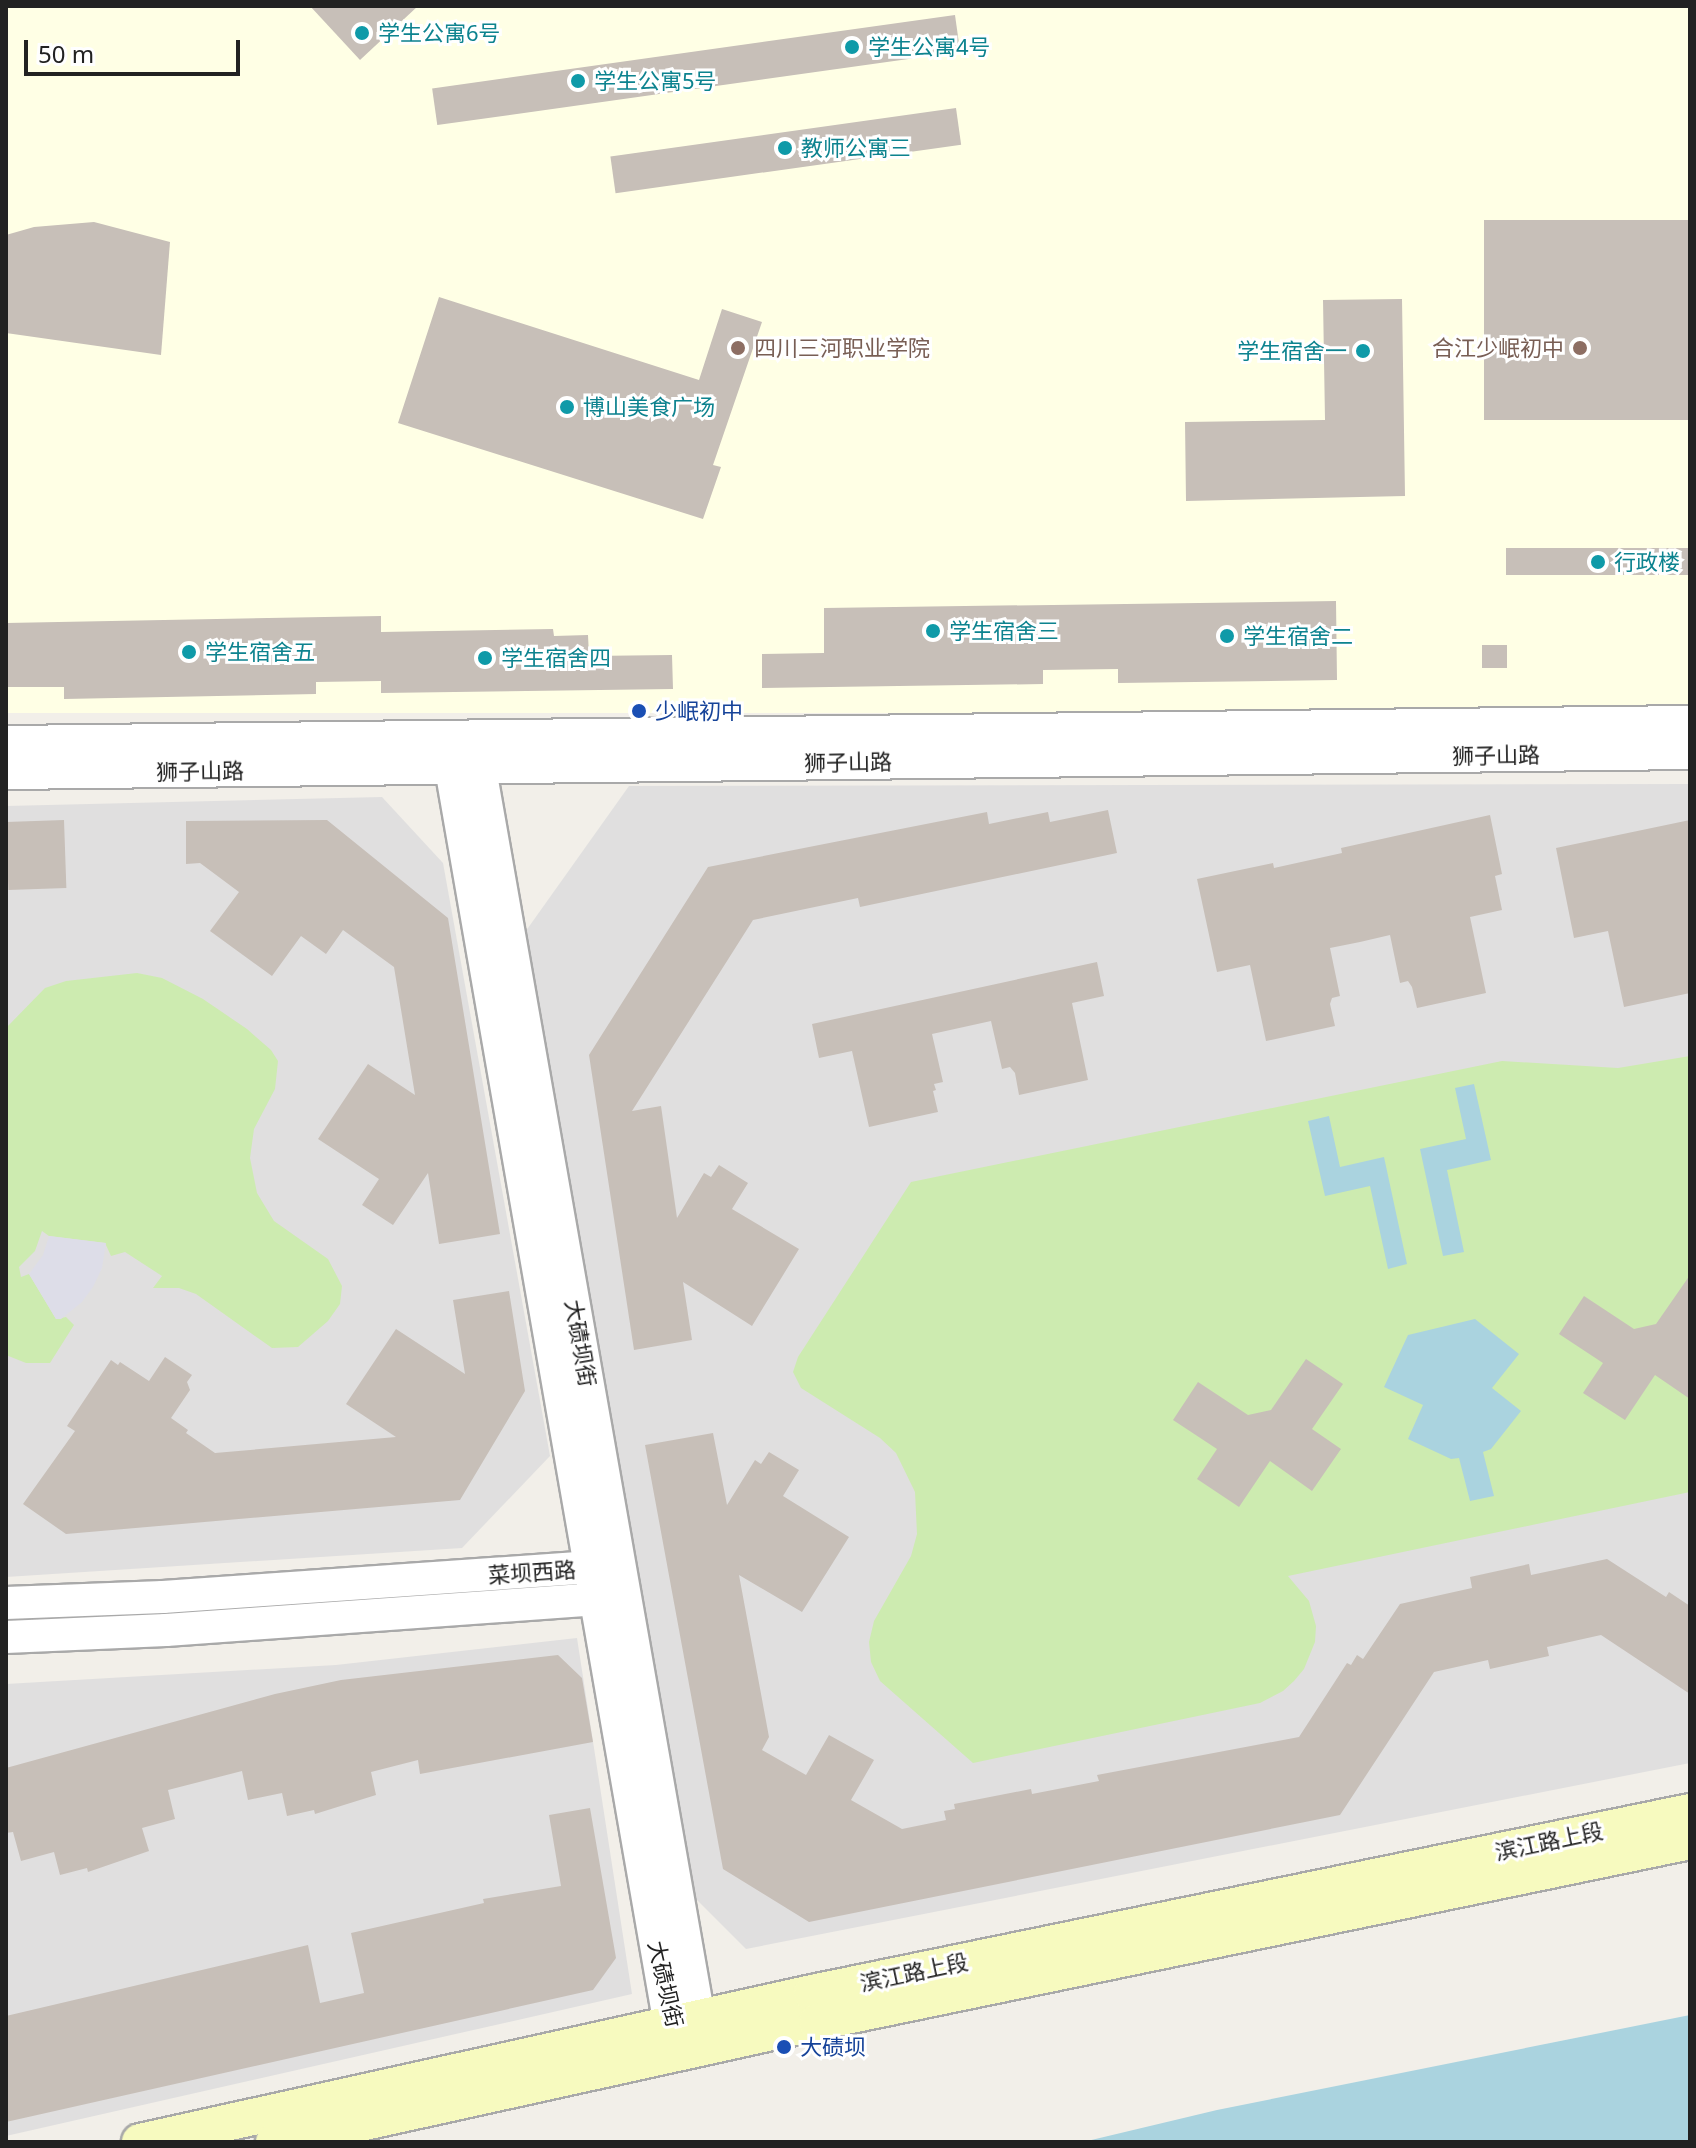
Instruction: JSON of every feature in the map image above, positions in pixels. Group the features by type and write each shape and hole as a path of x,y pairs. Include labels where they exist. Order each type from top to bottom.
{"main road":[{"name":"滨江路上段","path":"274,2142 685,2032 1690,1812"},
{"name":"滨江路上段","path":"140,2142 685,2032 1690,1841"}],"street":[{"name":"狮子山路","path":"6,742 1690,722"},
{"name":"大碛坝街","path":"460,737 611,1591 685,2032"},
{"name":"狮子山路","path":"6,773 1690,753"},
{"name":"大碛坝街","path":"466,768 592,1567 611,1591"},
{"name":"菜坝西路","path":"6,1603 163,1597 592,1567"},
{"name":"菜坝西路","path":"6,1637 181,1629 611,1591"}],"shaded area":[{"name":"四川三河职业学院","path":"6,6 1690,6 1690,713 6,713"},
{"path":"1690,784 1690,1763 746,1949 691,1894 523,935 629,786"},
{"path":"382,797 443,863 550,1456 462,1548 6,1577 6,806"},
{"path":"49,1236 106,1243 102,1268 93,1287 82,1302 61,1319 56,1319 29,1274 43,1255"},
{"path":"577,1638 632,1994 6,2136 6,1684 336,1665"}],"green space":[{"path":"137,973 162,978 203,999 247,1029 271,1050 278,1061 275,1089 254,1129 250,1158 257,1193 274,1221 328,1259 342,1286 340,1304 328,1321 298,1347 272,1348 196,1294 179,1288 153,1288 162,1276 125,1252 111,1256 105,1243 49,1236 42,1231 35,1251 19,1267 21,1277 29,1274 56,1319 66,1317 74,1325 50,1363 26,1363 6,1355 6,1028 45,988 66,981"},
{"path":"1690,1056 1690,1492 1288,1576 1309,1601 1316,1626 1315,1642 1304,1669 1294,1681 1283,1691 1260,1703 973,1763 880,1681 871,1662 869,1642 874,1621 911,1556 917,1534 915,1492 896,1453 880,1438 801,1388 793,1372 798,1357 911,1182 1502,1061 1618,1068"}],"water":[{"path":"1474,1084 1491,1160 1447,1170 1464,1252 1443,1256 1420,1149 1466,1139 1455,1088"},
{"path":"1329,1116 1340,1167 1384,1157 1407,1264 1388,1269 1370,1186 1325,1196 1308,1121"},
{"path":"1475,1319 1519,1354 1492,1388 1521,1411 1491,1449 1483,1452 1494,1496 1470,1501 1459,1458 1451,1459 1408,1439 1423,1405 1384,1387 1408,1335"},
{"path":"1690,2015 1690,2142 1083,2142 1217,2110"}],"building":[{"name":"学生公寓6号","path":"310,6 418,6 360,60"},
{"path":"955,15 960,52 437,125 432,88"},
{"name":"教师公寓三","path":"956,108 961,145 616,193 610,157"},
{"path":"1484,220 1690,220 1690,420 1484,420"},
{"path":"94,222 170,242 161,355 6,333 6,235 34,227"},
{"name":"博山美食广场","path":"439,297 699,380 722,309 762,322 713,465 721,467 703,519 398,423"},
{"name":"学生宿舍一","path":"1402,299 1405,496 1186,501 1185,422 1325,420 1323,300"},
{"name":"行政楼","path":"1506,548 1690,548 1690,575 1506,575"},
{"path":"1336,601 1337,680 1118,683 1118,669 1043,670 1043,684 762,688 762,654 824,653 824,608"},
{"path":"381,616 381,632 553,629 554,636 588,635 589,656 672,655 673,689 381,693 381,681 316,682 316,694 64,699 64,687 6,687 6,623"},
{"path":"1482,645 1507,645 1507,668 1482,668"},
{"path":"1108,810 1117,853 860,907 858,898 753,920 632,1111 661,1106 677,1218 704,1173 711,1177 719,1165 748,1183 732,1209 799,1249 752,1326 683,1282 692,1340 634,1350 589,1055 708,867 987,812 989,824 1048,812 1050,822"},
{"path":"1490,815 1502,874 1495,876 1502,910 1470,917 1486,993 1417,1008 1408,981 1400,983 1390,935 1330,948 1340,996 1332,998 1330,1004 1335,1026 1266,1041 1250,965 1217,972 1197,879 1273,863 1274,868 1342,853 1341,848"},
{"path":"64,820 66,888 8,890 6,822"},
{"path":"327,820 448,918 500,1234 439,1244 428,1173 393,1225 362,1205 379,1179 318,1139 368,1064 415,1095 394,967 343,930 326,954 301,936 272,976 210,931 239,892 200,863 186,864 186,821"},
{"path":"1690,820 1690,993 1624,1007 1608,931 1574,938 1556,848"},
{"path":"1097,962 1104,996 1072,1003 1088,1080 1019,1095 1015,1073 1010,1067 1002,1069 991,1021 932,1034 943,1082 934,1084 938,1112 869,1127 852,1051 819,1058 812,1024"},
{"path":"1690,1275 1690,1399 1655,1375 1625,1420 1583,1393 1603,1363 1559,1334 1584,1296 1634,1329 1656,1324"},
{"path":"509,1291 525,1391 460,1500 66,1534 23,1504 75,1431 67,1426 111,1360 118,1365 120,1362 149,1381 165,1357 192,1375 187,1382 190,1390 171,1418 188,1430 186,1433 215,1453 396,1437 346,1404 396,1329 465,1374 453,1300"},
{"path":"1306,1359 1343,1384 1312,1429 1341,1449 1312,1491 1270,1461 1239,1507 1197,1479 1217,1449 1173,1420 1198,1382 1248,1415 1271,1410"},
{"path":"713,1433 727,1505 755,1460 761,1464 769,1452 799,1470 783,1496 849,1537 802,1612 739,1575 769,1737 762,1750 806,1775 829,1735 874,1760 851,1800 902,1829 946,1820 944,1811 955,1809 954,1804 1031,1789 1032,1794 1099,1781 1097,1775 1299,1737 1347,1663 1351,1665 1357,1655 1363,1659 1400,1604 1472,1588 1470,1577 1529,1564 1531,1575 1607,1559 1666,1597 1669,1592 1690,1606 1690,1694 1601,1635 1547,1647 1549,1656 1490,1669 1488,1660 1434,1672 1340,1815 809,1922 723,1869 645,1445"},
{"path":"558,1655 582,1678 593,1742 420,1774 418,1760 371,1772 376,1795 315,1814 314,1810 287,1816 282,1793 248,1800 242,1771 168,1790 175,1819 142,1828 149,1851 88,1872 87,1868 60,1875 54,1852 21,1861 13,1832 6,1833 6,1768 275,1694 341,1680"},
{"path":"590,1808 616,1958 593,1990 6,2122 6,2016 308,1945 320,2003 364,1993 351,1933 484,1903 483,1899 561,1886 549,1815"}],"place":[{"name":"学生公寓6号","path":"362,33"},
{"name":"学生公寓4号","path":"852,47"},
{"name":"学生公寓5号","path":"578,81"},
{"name":"教师公寓三","path":"785,148"},
{"name":"四川三河职业学院","path":"738,348"},
{"name":"合江少岷初中","path":"1580,348"},
{"name":"学生宿舍一","path":"1363,351"},
{"name":"博山美食广场","path":"567,407"},
{"name":"行政楼","path":"1598,562"},
{"name":"学生宿舍三","path":"933,631"},
{"name":"学生宿舍二","path":"1227,636"},
{"name":"学生宿舍五","path":"189,652"},
{"name":"学生宿舍四","path":"485,658"},
{"name":"少岷初中","path":"639,711"},
{"name":"大碛坝","path":"784,2047"}]}
